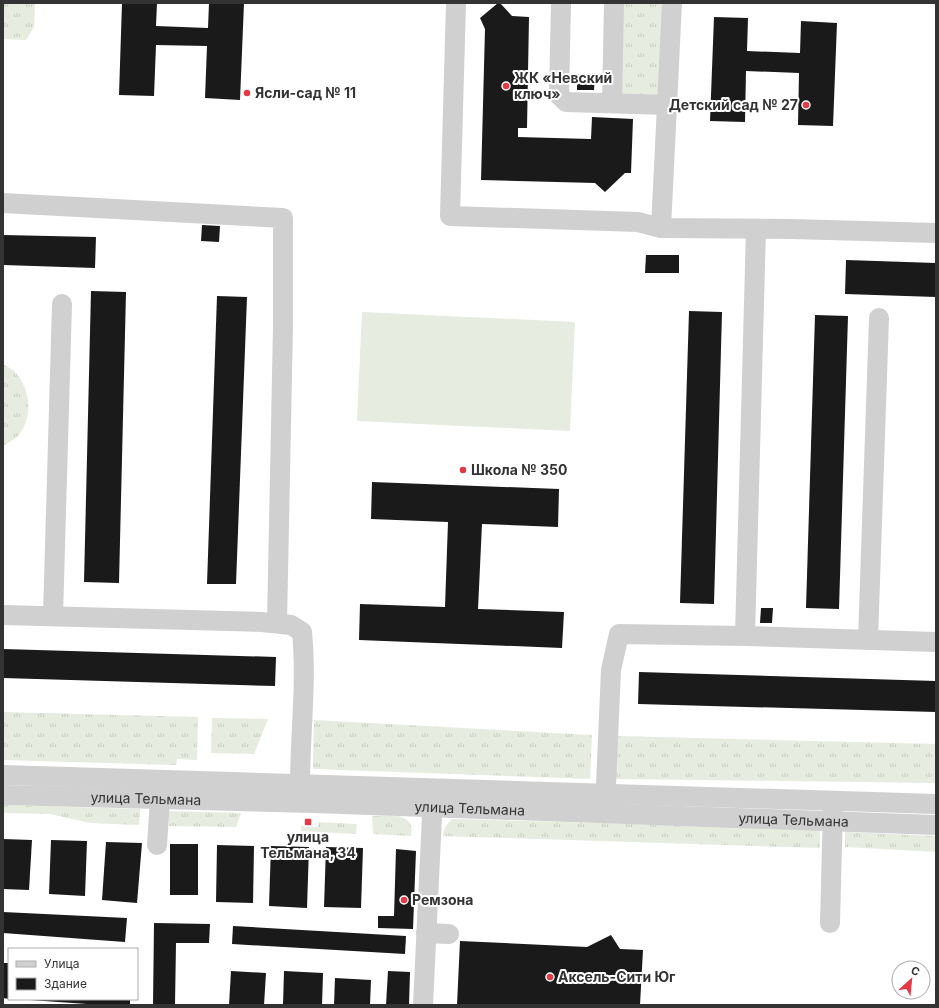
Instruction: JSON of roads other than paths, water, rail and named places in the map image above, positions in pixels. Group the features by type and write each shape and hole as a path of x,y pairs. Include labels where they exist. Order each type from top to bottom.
{"street":[{"path":"456,3 450,216 638,222 662,228 936,233"},
{"path":"561,3 559,95 566,102 667,105"},
{"path":"612,104 614,3"},
{"path":"662,228 672,3"},
{"path":"3,203 283,218 283,326 277,623"},
{"path":"745,636 756,229"},
{"path":"53,616 62,304"},
{"path":"868,640 879,318"},
{"path":"3,615 277,623 291,626 302,632 303,706 300,785"},
{"path":"604,814 611,670 619,634 936,642"},
{"name":"улица Тельмана","path":"3,775 300,785 604,814 936,824"},
{"path":"157,845 161,780"},
{"name":"улица Тельмана","path":"3,795 160,800 433,798 605,794 936,804"},
{"path":"423,1005 433,798"},
{"path":"830,923 833,801"},
{"path":"426,933 449,934"}],"place":[{"name":"ЖК «Невский ключ»","path":"506,86"},
{"name":"Ясли-сад № 11","path":"247,93"},
{"name":"Детский сад № 27","path":"806,105"},
{"name":"Школа № 350","path":"463,470"},
{"name":"улица Тельмана, 34","path":"308,822"},
{"name":"Ремзона","path":"404,900"},
{"name":"Аксель-Сити Юг","path":"550,977"}]}
